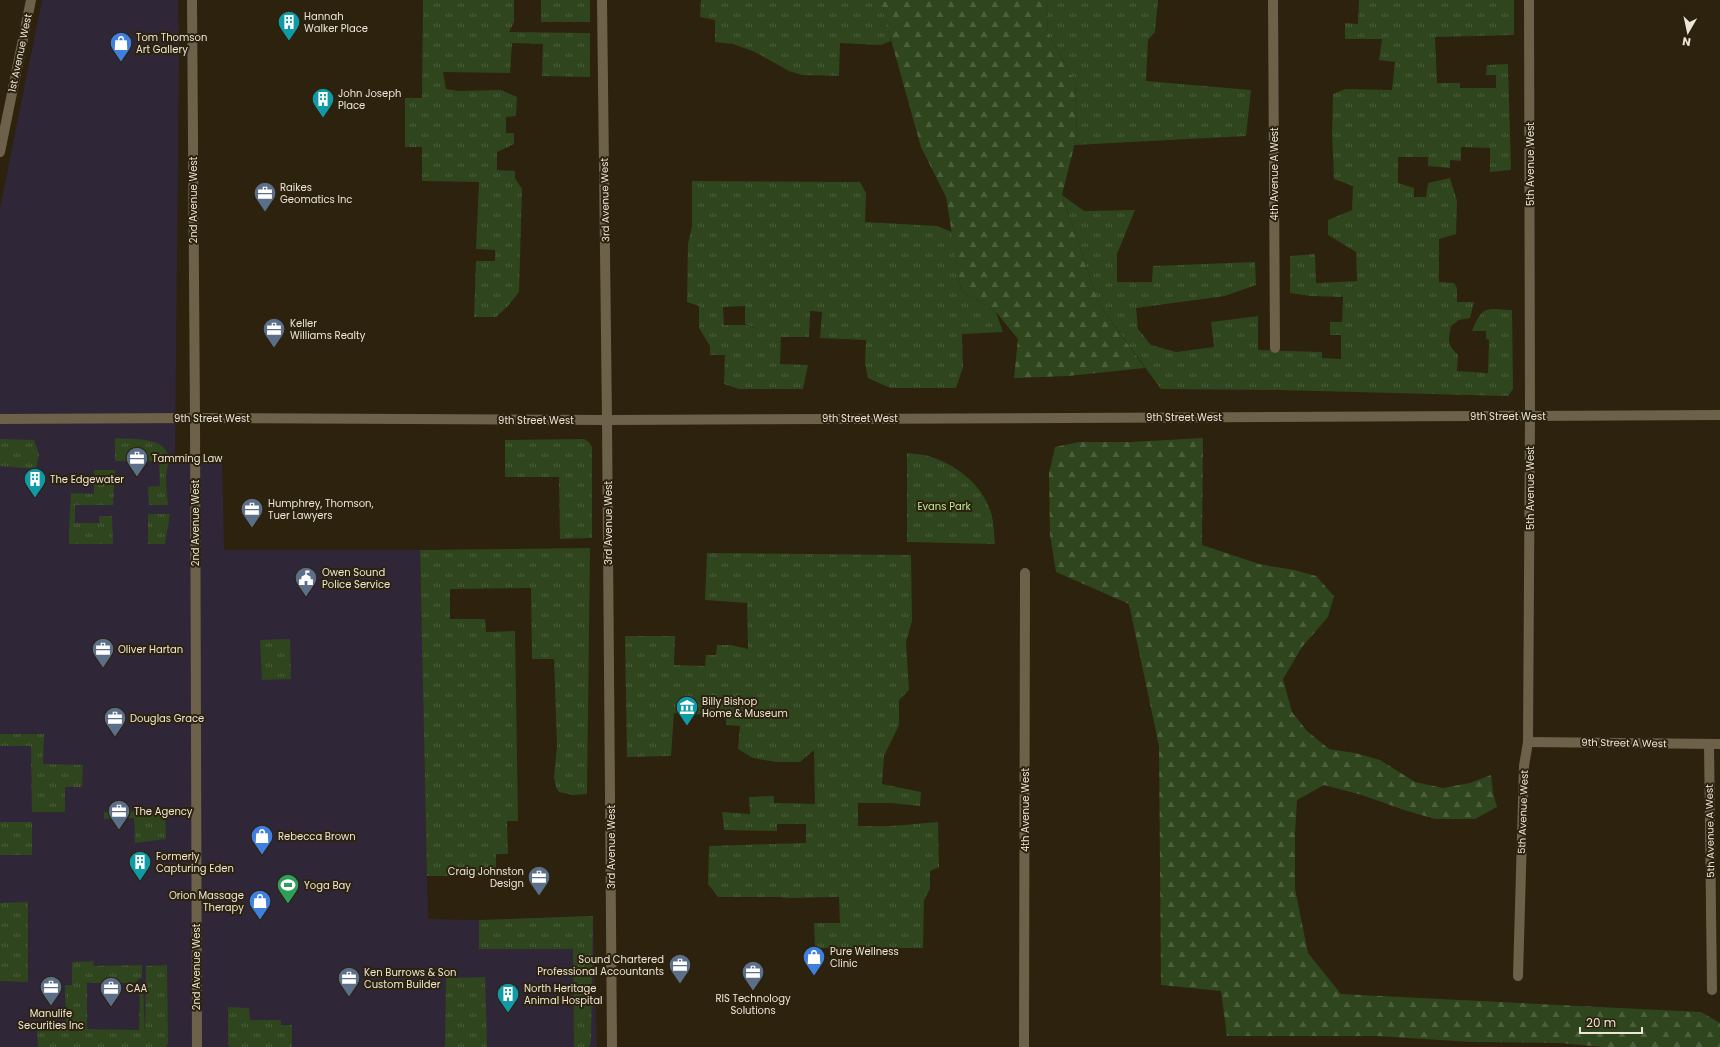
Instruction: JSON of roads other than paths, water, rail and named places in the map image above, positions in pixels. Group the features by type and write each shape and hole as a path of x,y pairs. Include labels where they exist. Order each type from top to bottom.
{"street":[{"name":"1st Avenue West","path":"0,152 31,0"},
{"name":"2nd Avenue West","path":"192,0 197,1047"},
{"name":"3rd Avenue West","path":"602,0 612,1047"},
{"name":"4th Avenue A West","path":"1273,0 1275,348"},
{"name":"5th Avenue West","path":"1518,976 1524,766 1528,742 1530,415 1529,0"},
{"name":"9th Street West","path":"0,419 195,418 607,420 1720,415"},
{"name":"4th Avenue West","path":"1024,1047 1025,573"},
{"name":"9th Street A West","path":"1528,742 1720,744"},
{"name":"5th Avenue A West","path":"1709,744 1712,990"}],"place":[{"name":"Hannah Walker Place","path":"289,42"},
{"name":"Tom Thomson Art Gallery","path":"121,62"},
{"name":"John Joseph Place","path":"323,118"},
{"name":"Raikes Geomatics Inc","path":"265,212"},
{"name":"Keller Williams Realty","path":"274,348"},
{"name":"Tamming Law","path":"137,478"},
{"name":"The Edgewater","path":"35,498"},
{"name":"Humphrey, Thomson, Tuer Lawyers","path":"252,528"},
{"name":"Owen Sound Police Service","path":"306,598"},
{"name":"Oliver Hartan","path":"103,668"},
{"name":"Billy Bishop Home & Museum","path":"687,726"},
{"name":"Douglas Grace","path":"115,738"},
{"name":"The Agency","path":"119,830"},
{"name":"Rebecca Brown","path":"262,856"},
{"name":"Formerly Capturing Eden","path":"140,882"},
{"name":"Craig Johnston Design","path":"539,896"},
{"name":"Yoga Bay","path":"288,904"},
{"name":"Orion Massage Therapy","path":"260,920"},
{"name":"Pure Wellness Clinic","path":"814,976"},
{"name":"Sound Chartered Professional Accountants","path":"680,984"},
{"name":"RIS Technology Solutions","path":"753,992"},
{"name":"Ken Burrows & Son Custom Builder","path":"349,998"},
{"name":"Manulife Securities Inc","path":"51,1006"},
{"name":"CAA","path":"111,1008"},
{"name":"North Heritage Animal Hospital","path":"508,1014"}],"park label":[{"name":"Evans Park","path":"944,506"}]}
